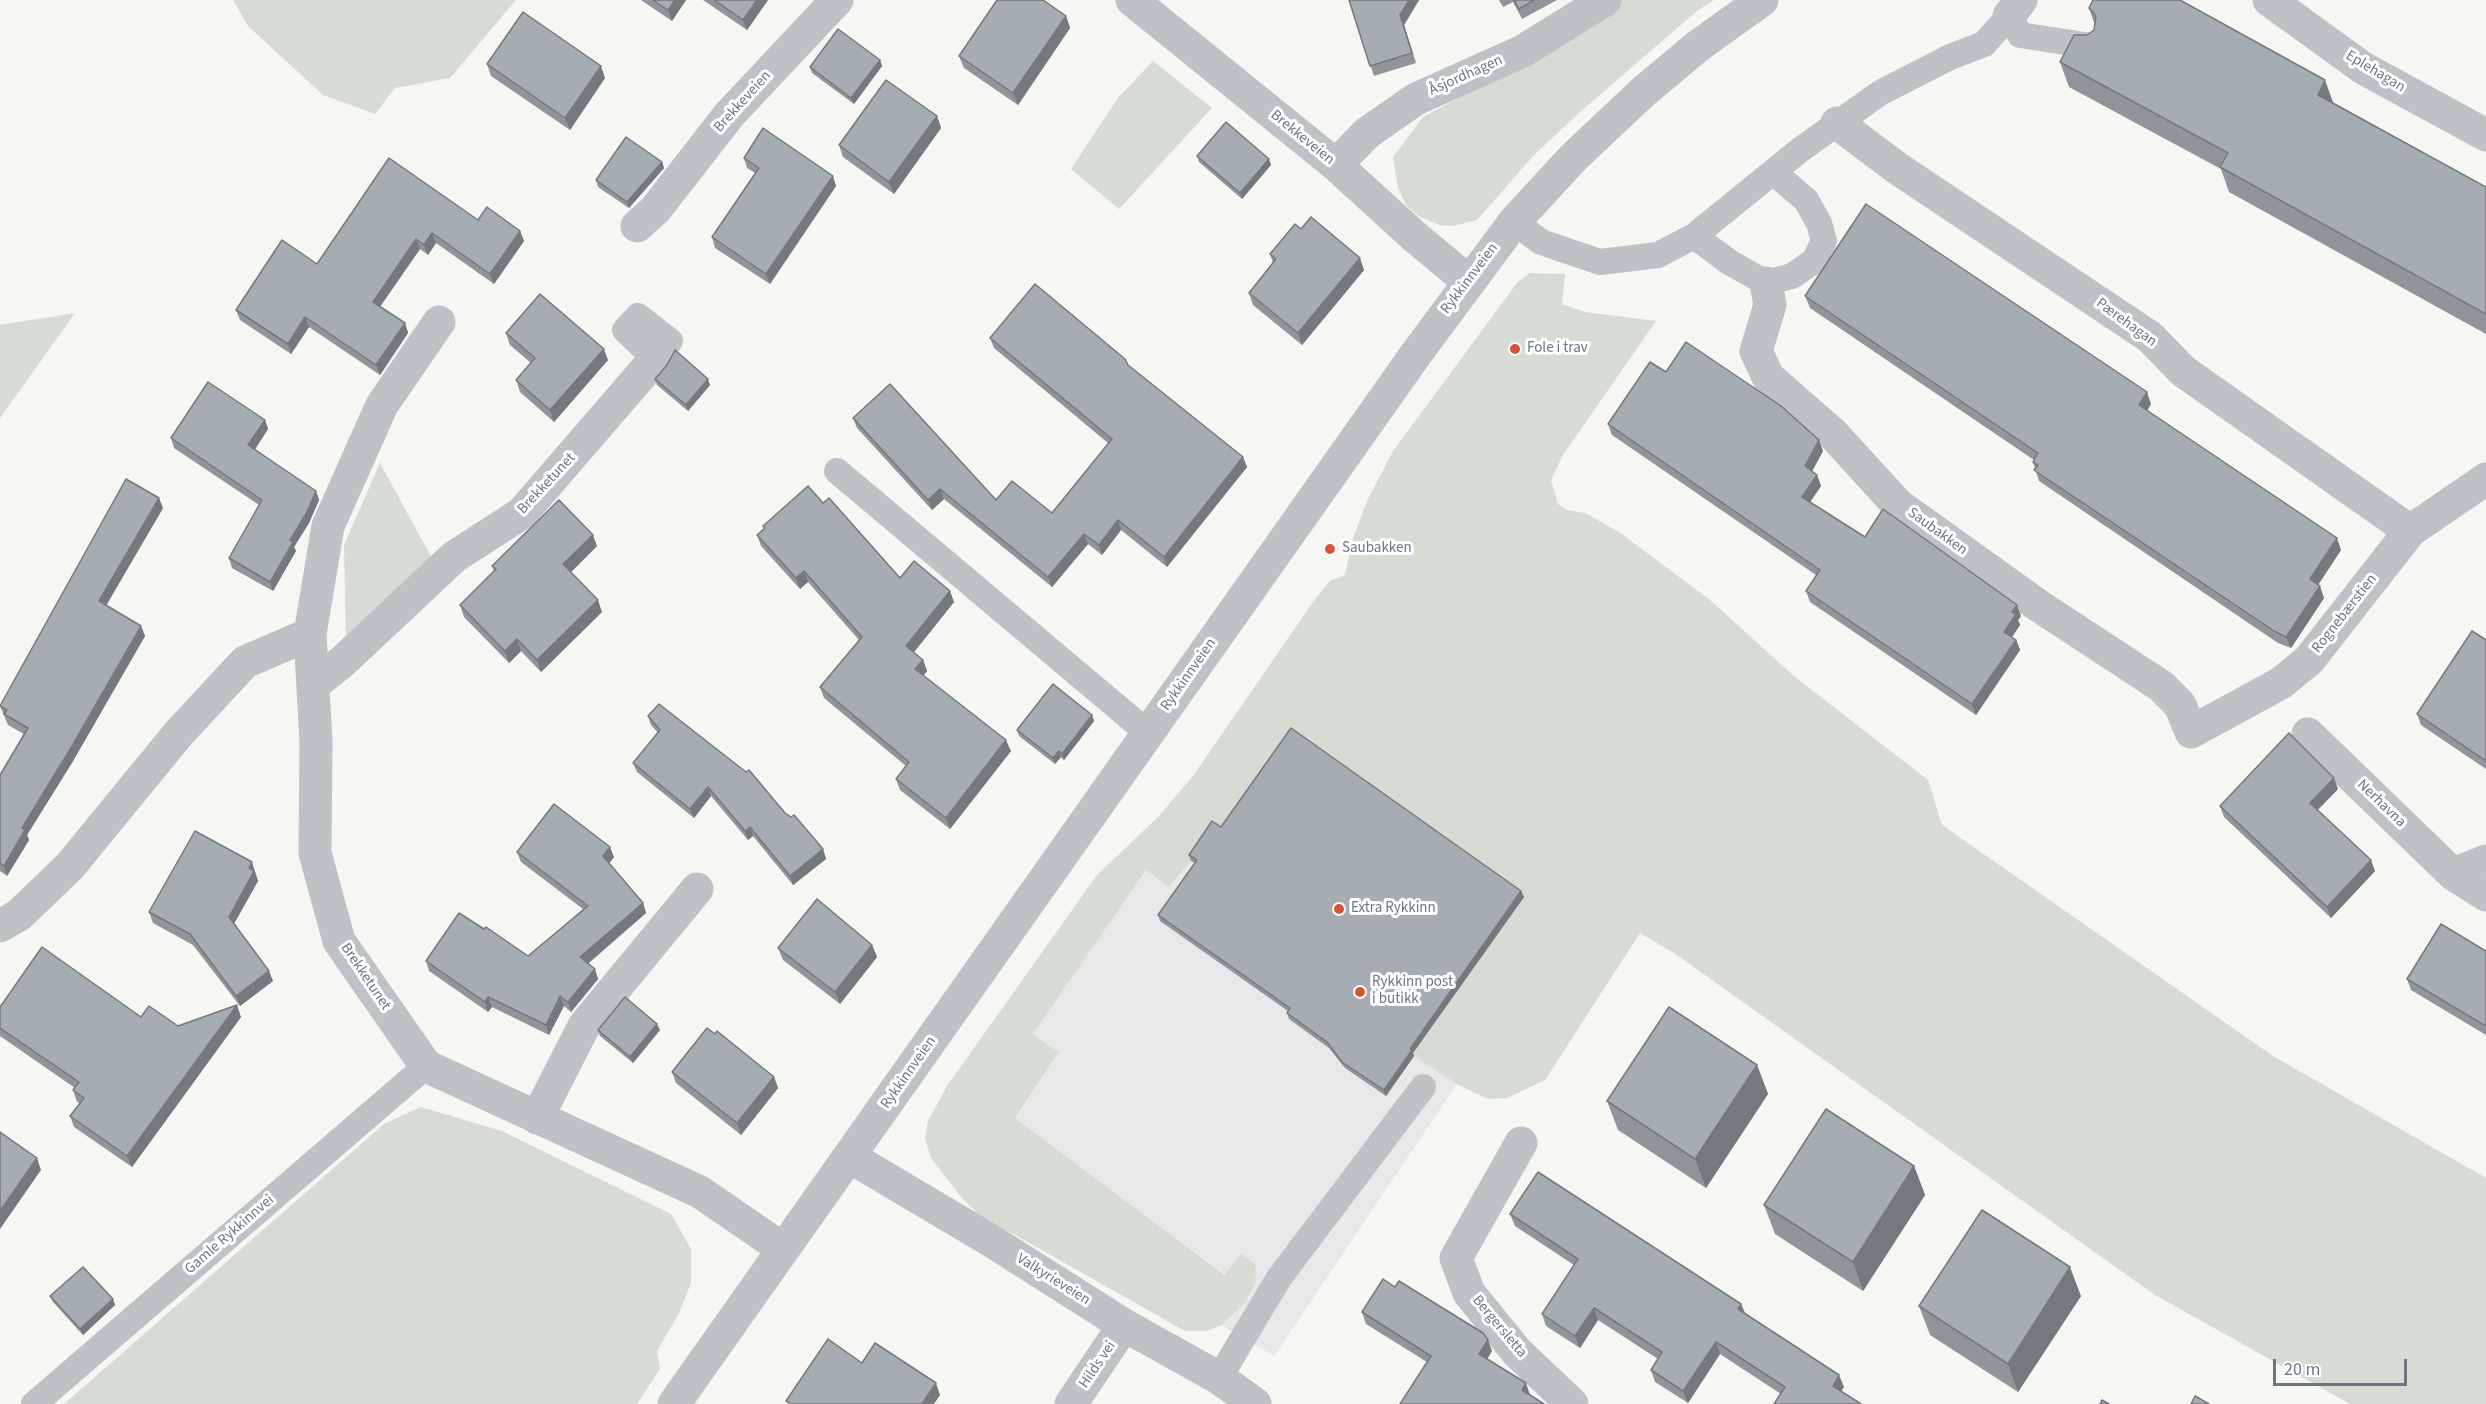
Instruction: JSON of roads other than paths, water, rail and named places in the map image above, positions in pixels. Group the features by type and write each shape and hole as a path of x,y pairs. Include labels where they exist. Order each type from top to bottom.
{"street":[{"name":"Brekkeveien","path":"646,218 729,115 837,0"},
{"name":"Brekkeveien","path":"1132,0 1336,165 1415,237 1468,281"},
{"name":"Åsjordhagen","path":"1336,165 1367,132 1416,99 1523,51 1605,0"},
{"name":"Rykkinnveien","path":"674,1404 1468,281 1514,222 1573,159 1643,92 1698,46 1762,0"},
{"name":"Eplehagan","path":"2269,0 2363,68 2486,135"},
{"name":"Pærehagan","path":"1837,123 1897,168 2150,337 2183,371 2410,531"},
{"name":"Saubakken","path":"1766,283 1770,305 1756,351 1768,377 1833,434 1898,505 2039,606 2161,686 2180,705 2191,732"},
{"name":"Brekketunet","path":"426,1066 339,941 315,853 313,685 310,634 328,526 382,405 439,322"},
{"name":"Brekketunet","path":"313,685 342,662 454,557 522,513 655,359"},
{"name":"Rognebærstien","path":"2191,732 2282,683 2309,660 2410,531 2486,479"},
{"path":"0,926 19,915 70,866 178,733 245,662 310,634"},
{"name":"Nerhavna","path":"2308,734 2453,874 2486,895"},
{"path":"2453,874 2486,861"},
{"path":"537,1118 584,1026 697,890"},
{"path":"426,1066 700,1192 783,1249"},
{"name":"Bergersletta","path":"1521,1143 1456,1258 1469,1293 1517,1352 1572,1404"},
{"name":"Valkyrieveien","path":"850,1156 990,1240 1124,1325 1219,1378 1255,1404"},
{"name":"Hilds vei","path":"1071,1404 1124,1325"}],"lane":[{"path":"1514,222 1542,242 1600,262 1658,255 1695,236 1773,172 1880,93 1950,57 1984,44 2015,8"},
{"path":"2015,8 2020,35 2091,46"},
{"path":"1695,236 1729,262 1766,283 1792,276 1814,261 1824,241 1819,223 1806,200 1773,172"},
{"path":"837,471 1148,733"},
{"name":"Gamle Rykkinnvei","path":"34,1404 426,1066"},
{"path":"1219,1378 1279,1278 1423,1086"}],"place":[{"name":"Fole i trav","path":"1515,349"},
{"name":"Saubakken","path":"1330,549"},
{"name":"Extra Rykkinn","path":"1339,909"},
{"name":"Rykkinn post i butikk","path":"1360,992"}]}
